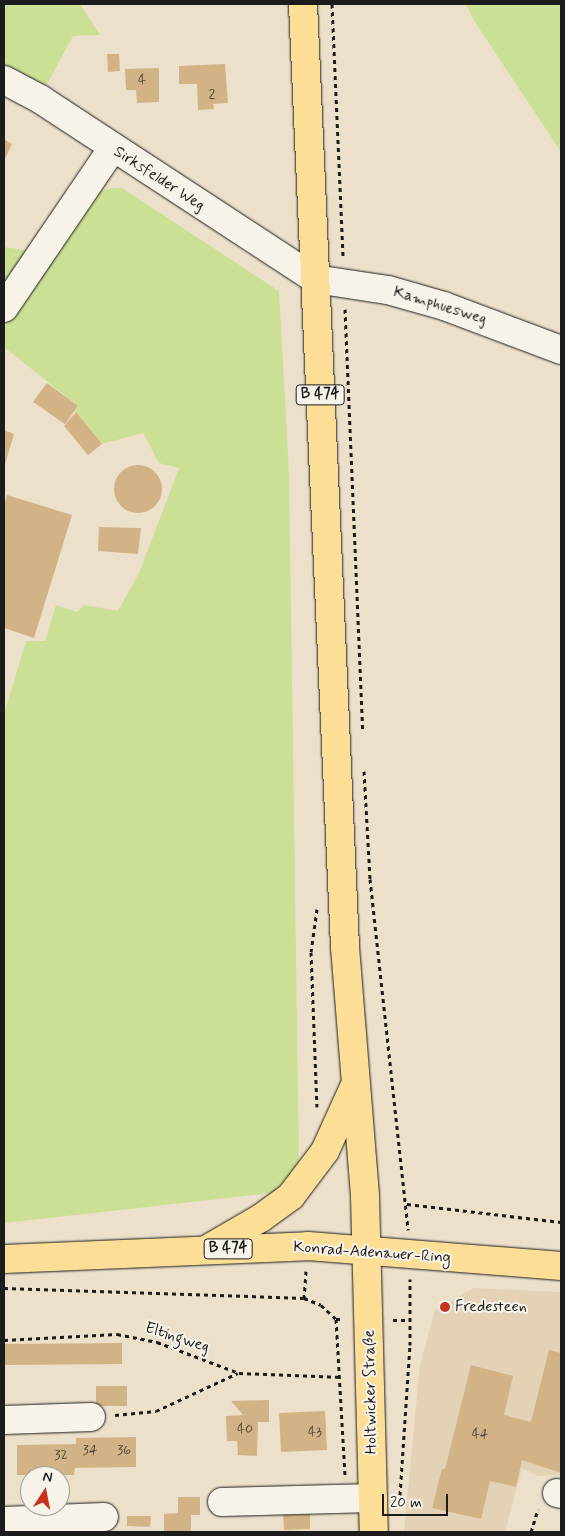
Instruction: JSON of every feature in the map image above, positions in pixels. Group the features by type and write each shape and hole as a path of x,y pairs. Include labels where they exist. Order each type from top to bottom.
{"main road":[{"name":"B 474","path":"303,4 345,947 368,1252"},
{"path":"204,1250 261,1218 291,1196 325,1151 356,1083"},
{"name":"Konrad-Adenauer-Ring","path":"4,1259 308,1246 561,1266"},
{"name":"Holtwicker Straße","path":"368,1252 387,1498 374,1532"}],"street":[{"name":"Sirksfelder Weg","path":"4,80 40,100 112,149 315,279"},
{"path":"4,308 112,149"},
{"name":"Kamphuesweg","path":"315,279 344,285 388,290 444,306 561,350"},
{"path":"4,1420 91,1417"},
{"path":"222,1502 387,1498"},
{"path":"4,1521 104,1517"}],"path":[{"path":"332,4 363,741"},
{"path":"364,760 370,879 407,1204 561,1222"},
{"path":"4,1288 304,1298"},
{"path":"336,1319 342,1378 346,1498"},
{"path":"387,1498 410,1320"},
{"name":"Eltingweg","path":"4,1340 117,1334 157,1342 239,1373 342,1378"},
{"path":"91,1417 156,1412 239,1373"}],"shaded area":[{"path":"474,1288 561,1292 561,1475 538,1476 522,1468 505,1532 404,1532 420,1364 435,1310"}],"green space":[{"path":"4,4 80,4 100,35 73,36 46,86 4,64"},
{"path":"466,4 561,4 561,152 473,19"},
{"path":"112,188 122,188 279,291 289,473 299,1162 291,1184 271,1193 4,1223 4,714 26,641 45,641 56,605 77,612 84,605 118,611 139,573 179,468 159,463 143,433 102,444 76,412 78,406 4,347 4,327 97,192"},
{"path":"4,247 30,251 4,288"}],"building":[{"path":"107,54 119,54 120,71 108,72"},
{"path":"225,64 228,103 213,104 214,109 198,110 197,84 179,84 179,66"},
{"path":"159,68 159,102 137,103 136,90 126,90 125,69"},
{"path":"4,139 12,144 4,161"},
{"path":"47,383 78,406 65,424 33,402"},
{"path":"76,412 102,444 88,455 64,426"},
{"path":"4,430 14,434 4,468"},
{"path":"133,465 143,465 152,469 158,475 161,480 161,498 152,509 143,513 133,513 124,509 118,503 114,494 114,484 118,475 124,469"},
{"path":"7,495 72,515 34,638 4,628 4,507"},
{"path":"99,527 141,528 138,554 98,551"},
{"path":"122,1343 122,1364 4,1365 4,1344"},
{"path":"549,1350 561,1353 561,1473 522,1460 516,1487 490,1481 481,1519 432,1508 442,1469 445,1469 471,1365 513,1376 504,1415 531,1422"},
{"path":"96,1386 127,1386 127,1406 96,1406"},
{"path":"269,1400 269,1422 258,1422 257,1456 238,1455 237,1441 227,1441 226,1416 243,1415 231,1401"},
{"path":"325,1411 327,1450 281,1452 279,1413"},
{"path":"136,1437 136,1467 75,1468 74,1475 70,1475 70,1466 20,1466 20,1475 17,1475 17,1445 76,1444 76,1438"},
{"path":"178,1497 200,1497 200,1515 191,1515 191,1532 164,1532 164,1514 178,1513"},
{"path":"310,1506 310,1529 284,1530 283,1507"},
{"path":"127,1516 151,1516 150,1527 127,1526"}],"place":[{"name":"Fredesteen","path":"445,1307"}]}
